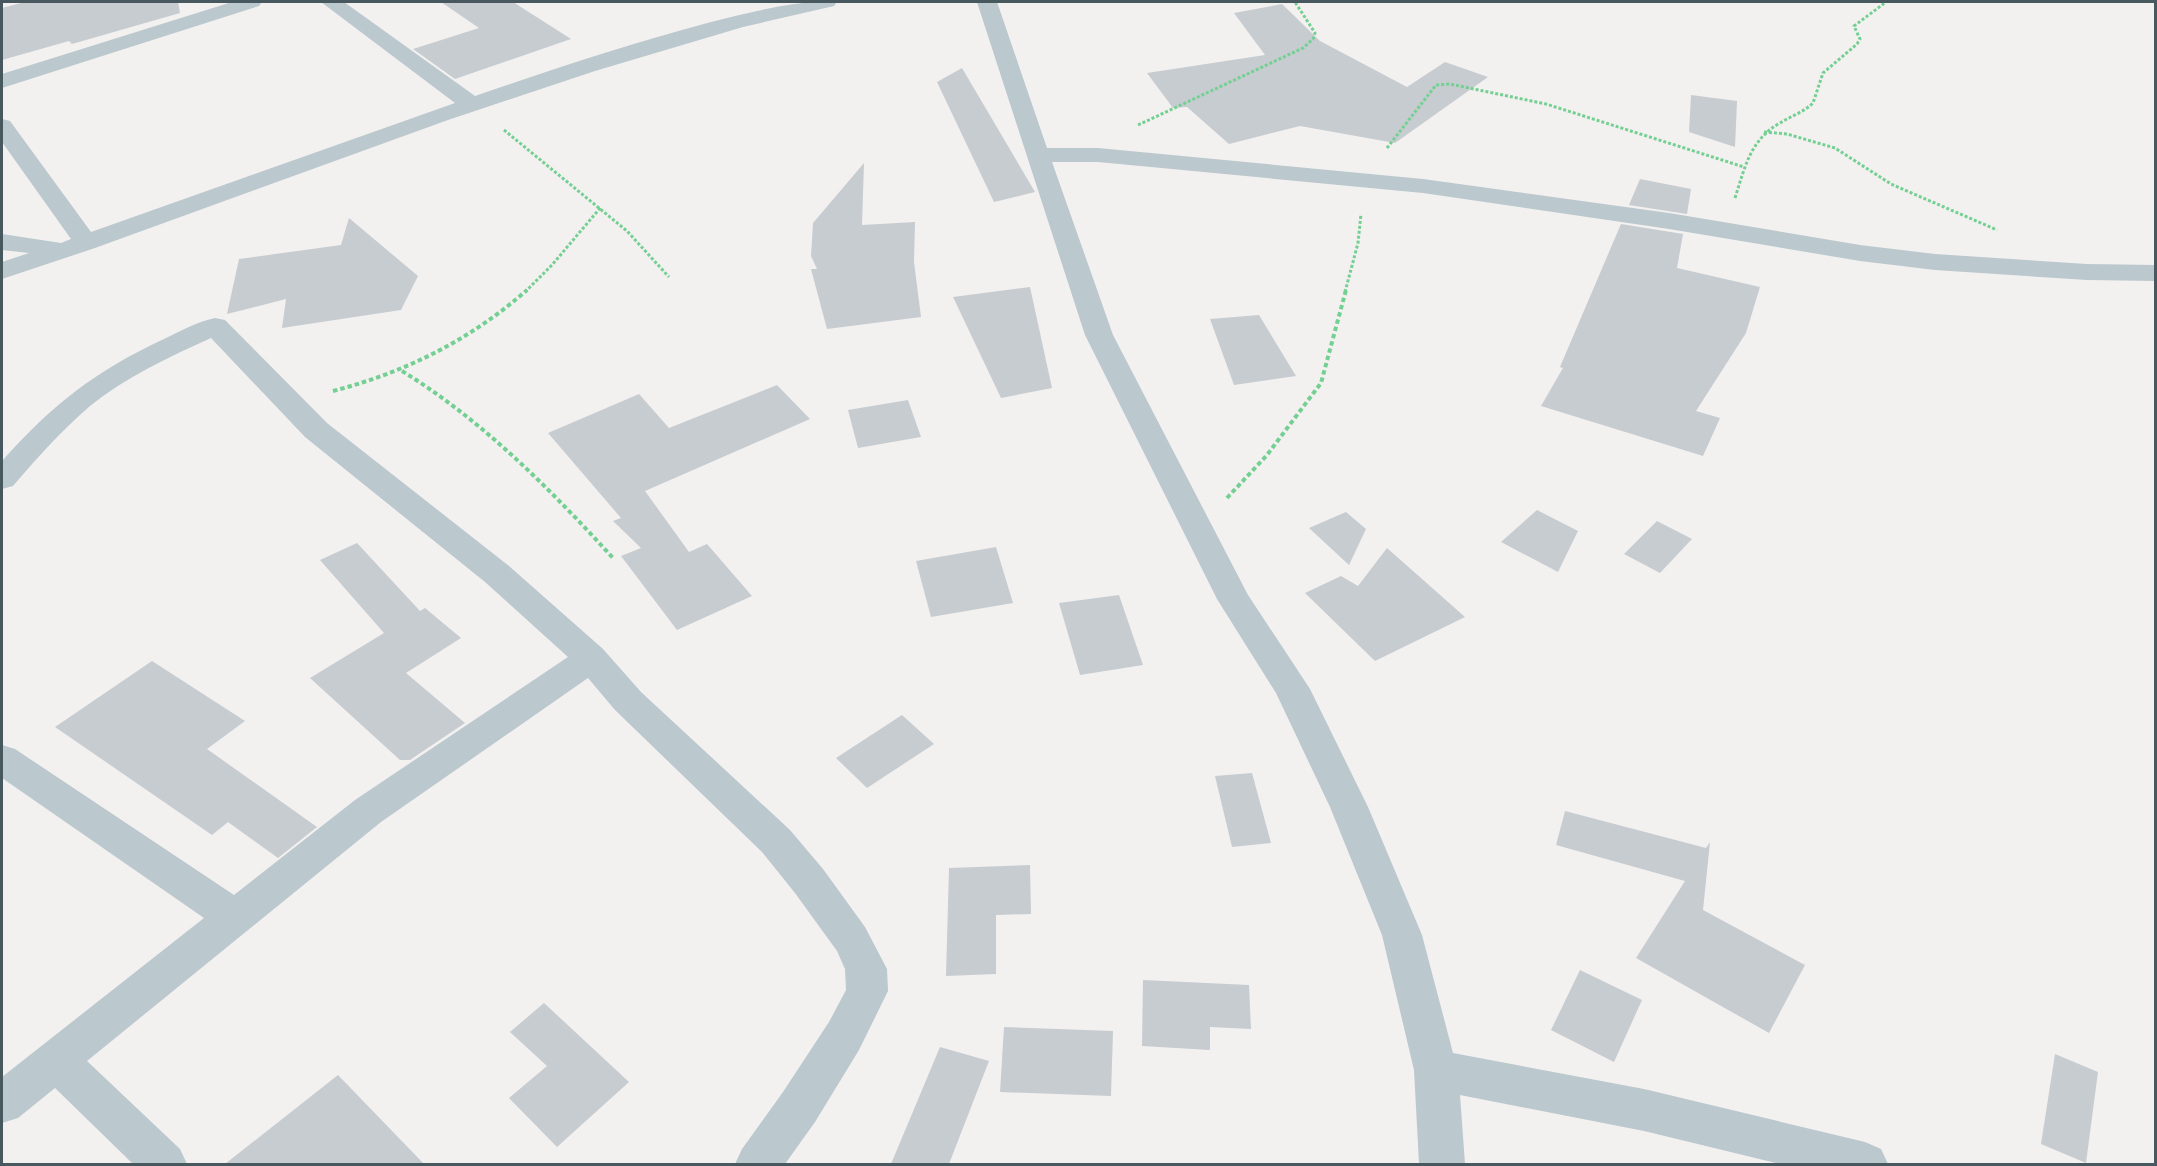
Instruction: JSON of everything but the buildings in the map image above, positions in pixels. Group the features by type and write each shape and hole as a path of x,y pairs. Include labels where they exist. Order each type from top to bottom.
{"street":[{"path":"2,81 252,2"},
{"path":"331,2 470,103"},
{"path":"2,271 75,247 470,103 722,25 827,2"},
{"path":"987,2 1099,335 1234,599 1292,689 1349,807 1402,935 1436,1070 1442,1164"},
{"path":"2,126 75,247"},
{"path":"1039,155 1098,155 1364,180 1722,229 1860,253 1935,262 2066,271 2156,273"},
{"path":"2,242 75,247"},
{"path":"2,479 40,436 92,390 152,354 215,326 290,400 316,430 497,574 591,658 628,701 776,841 809,881 851,939 866,969 867,991 844,1036 799,1107 758,1164"},
{"path":"2,1103 233,916 368,811 591,658"},
{"path":"2,759 233,916"},
{"path":"55,1059 164,1164"},
{"path":"1436,1070 1644,1110 1865,1164"}],"path":[{"path":"1098,155 1144,121 1303,48 1313,39 1315,33 1295,2"},
{"path":"1722,229 1753,145 1764,132 1812,104 1817,93 1818,81 1825,69 1857,47 1860,39 1854,26 1886,2"},
{"path":"1198,529 1267,455 1321,383 1358,243 1364,180 1412,112 1436,85 1466,86 1538,101 1744,167"},
{"path":"470,103 601,207 627,231 669,277"},
{"path":"1764,132 1787,134 1835,148 1910,194 1998,230"},
{"path":"290,400 350,387 401,371 446,349 472,333 521,295 601,207"},
{"path":"401,371 432,389 492,436 578,518 614,558"}]}
